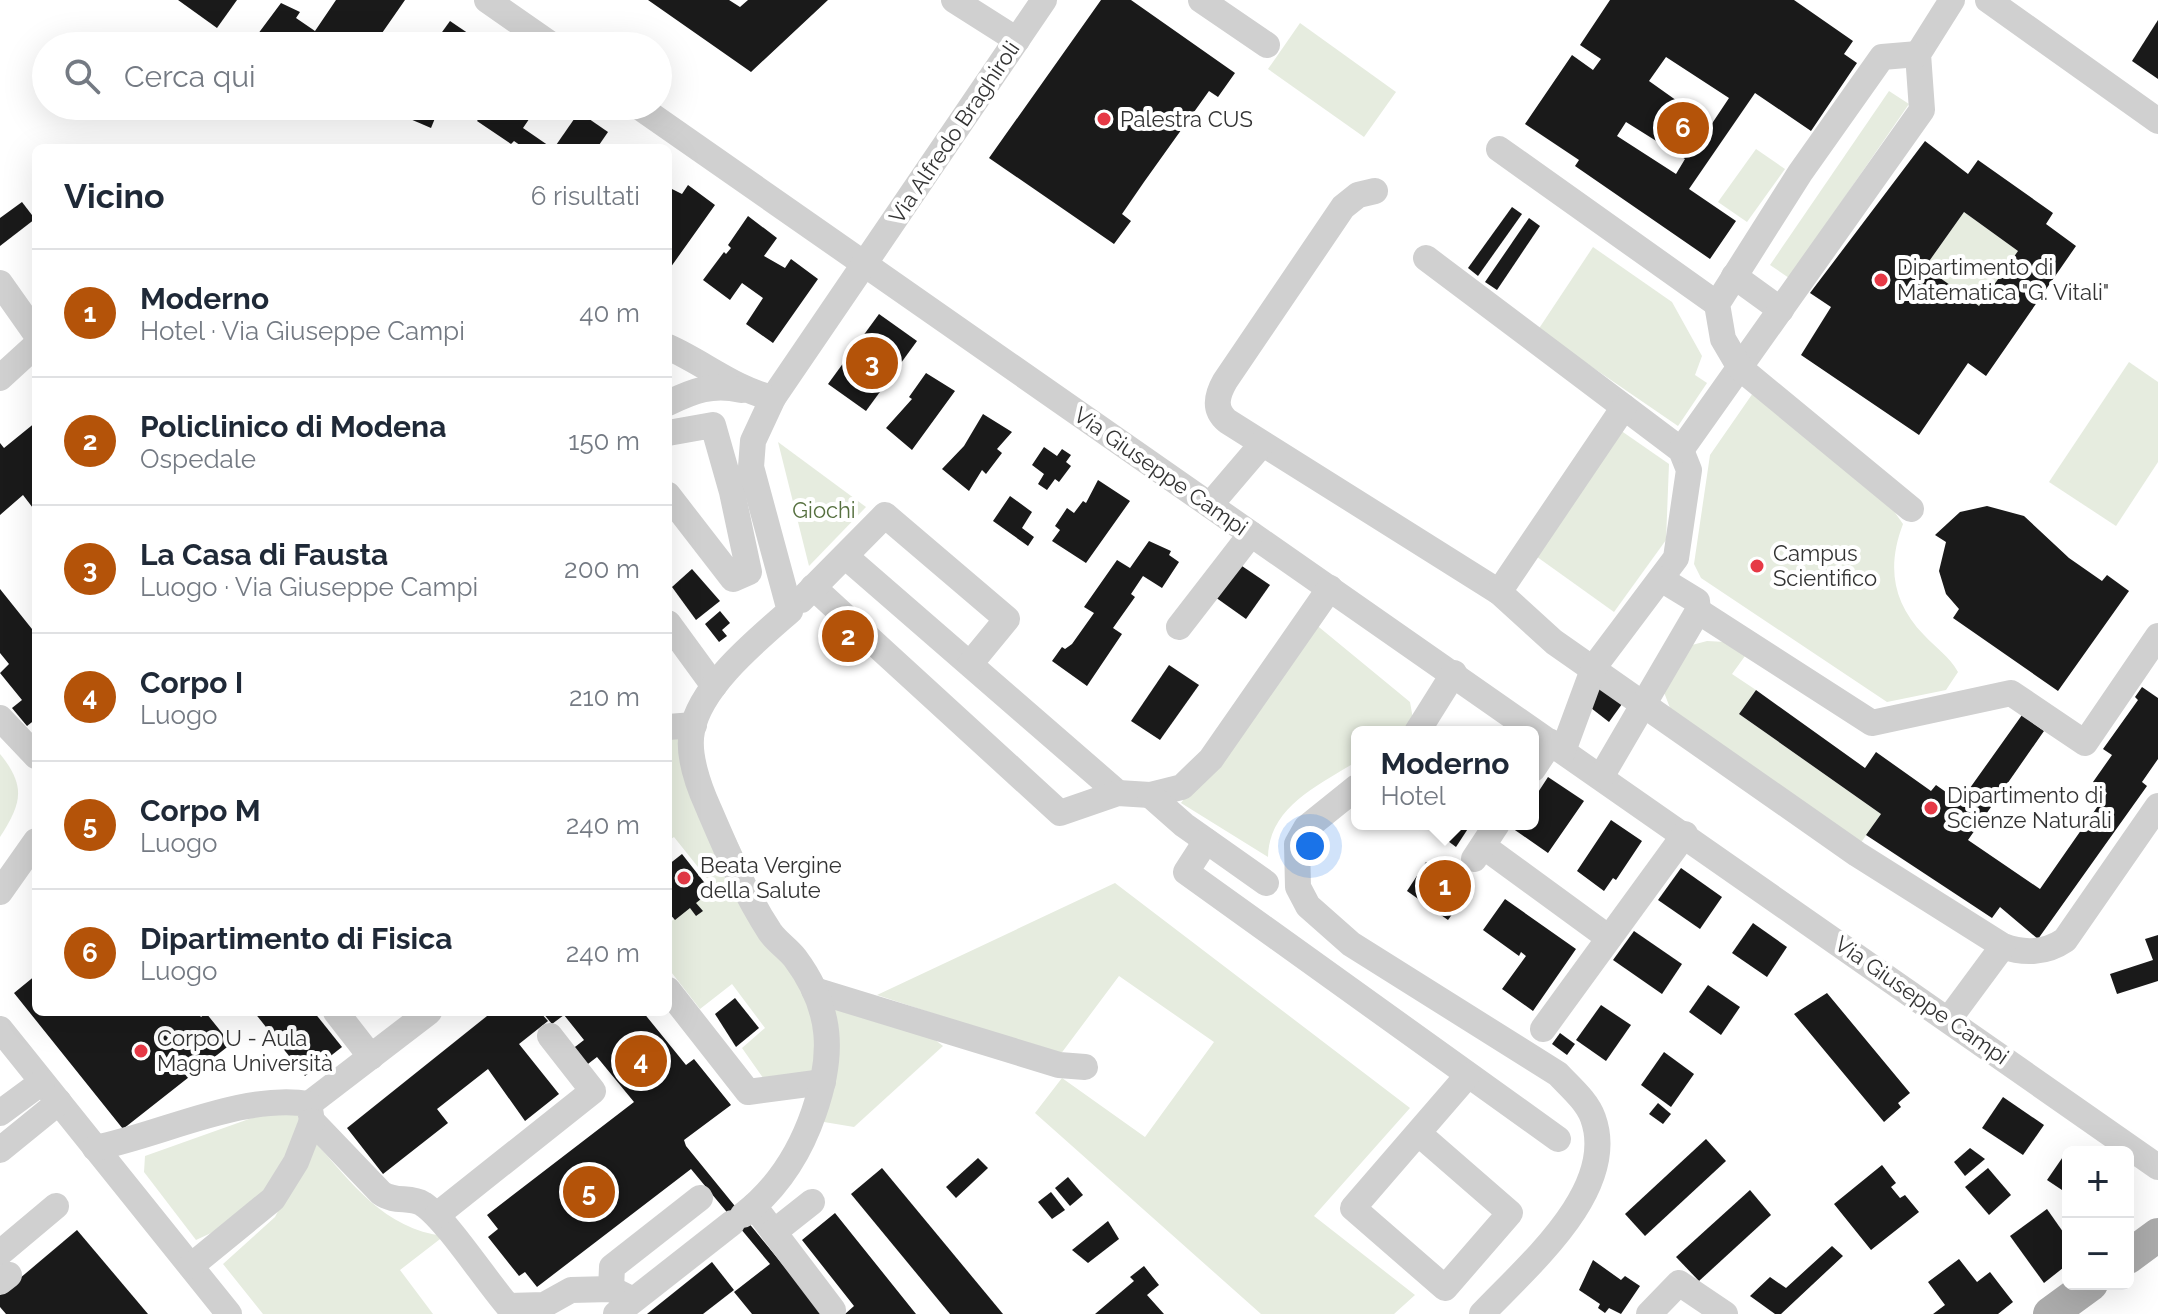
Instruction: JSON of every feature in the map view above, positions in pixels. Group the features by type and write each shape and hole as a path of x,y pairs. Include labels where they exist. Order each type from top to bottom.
{"main road":[{"path":"2134,1253 2158,1235"},
{"path":"2050,1314 2083,1290"}],"street":[{"path":"487,0 533,32"},
{"path":"954,0 1017,40"},
{"name":"Via Alfredo Braghiroli","path":"744,489 751,467 760,395 864,265 1044,0"},
{"path":"1201,0 1267,45"},
{"path":"1681,450 1922,110 1918,54 1952,0"},
{"path":"1988,0 2158,121"},
{"path":"1911,509 1740,368 1723,339 1717,304 1800,173 1882,57 1918,54"},
{"name":"Via Giuseppe Campi","path":"658,120 1529,726"},
{"path":"1499,149 1717,304"},
{"path":"1375,191 1358,195 1343,207 1219,390 1217,401 1221,416 1499,592 1554,642 1594,667 1857,854 2003,946 2023,951 2045,950 2065,940 2158,806"},
{"path":"1426,258 1681,450 1689,470 1681,542 1676,558 1594,667 1557,746 1539,763"},
{"path":"1734,276 1781,310"},
{"path":"0,283 32,328"},
{"path":"0,378 32,349"},
{"path":"672,349 760,395"},
{"path":"672,401 701,388 724,386 760,395"},
{"path":"1499,592 1624,407"},
{"path":"672,432 713,425 744,489 790,611"},
{"path":"1210,505 1262,444"},
{"path":"672,500 733,579 749,572 744,489"},
{"path":"305,1109 381,1193 390,1200 415,1200 437,1215 508,1306 544,1305 571,1290 620,1301 764,1199 801,1149 823,1082 830,1041 814,990 794,957 771,934 723,842 699,785 691,734 681,726 714,686 885,515 1007,619 970,664"},
{"path":"1179,627 1251,534"},
{"path":"845,556 1118,793"},
{"path":"1601,777 1698,611 1697,601 1661,579"},
{"path":"813,587 1060,813 1118,793 1150,795 1182,787 1211,759 1330,588"},
{"path":"1698,611 1872,723 2011,693 2085,743 2158,636"},
{"path":"672,628 714,686"},
{"path":"1421,726 1454,673"},
{"path":"0,718 32,752"},
{"name":"Via Giuseppe Campi","path":"1539,733 2158,1167"},
{"path":"1351,792 1306,828 1297,844 1298,887 1308,906 1351,944 1558,1074 1578,1094 1593,1117 1598,1150 1595,1172 1586,1194 1534,1258 1482,1314"},
{"path":"1150,795 1206,841 1266,883"},
{"path":"1543,1029 1685,834"},
{"path":"1206,841 1186,872 1558,1139"},
{"path":"1485,843 1609,938"},
{"path":"0,892 32,847"},
{"path":"1949,1019 2003,946"},
{"path":"814,990 1059,1065 1085,1067"},
{"path":"672,995 748,1092 823,1082"},
{"path":"339,1016 371,1057"},
{"path":"95,1148 248,1107 305,1109 424,1016"},
{"path":"0,1029 229,1314"},
{"path":"437,1215 593,1091 550,1036"},
{"path":"1418,1133 1510,1213 1445,1288 1353,1208 1468,1075"},
{"path":"0,1113 51,1092"},
{"path":"0,1150 51,1092"},
{"path":"191,1266 273,1199 296,1162 305,1109"},
{"path":"620,1301 612,1267 700,1198"},
{"path":"774,1232 812,1202"},
{"path":"3,1270 56,1206"},
{"path":"743,1215 774,1232 833,1310"},
{"path":"1649,1314 1679,1283 1725,1314"}],"green space":[{"path":"1300,23 1396,92 1364,137 1268,69"},
{"path":"1889,91 1909,104 1789,278 1770,265"},
{"path":"1756,149 1785,169 1747,222 1718,202"},
{"path":"1964,212 2018,251 1979,306 1925,267"},
{"path":"1593,247 1672,302 1702,356 1695,375 1707,383 1678,426 1538,330"},
{"path":"2129,362 2158,382 2158,462 2116,526 2049,482"},
{"path":"1753,393 1889,504 1903,524 1894,569 1899,596 1913,622 1958,672 1946,690 1887,702 1701,578 1694,564 1710,455"},
{"path":"1620,430 1669,464 1666,540 1614,612 1533,554"},
{"name":"Giochi","path":"778,442 866,507 809,566"},
{"path":"1314,623 1410,702 1413,719 1406,726 1351,726 1351,765 1313,788 1287,811 1277,824 1268,857 1181,803"},
{"path":"1707,641 1726,642 1745,656 1732,674 1756,690 1739,714 1881,814 1860,844 1670,708 1662,687 1692,645"},
{"path":"686,734 807,989 821,1040 817,1076 766,1082 742,1048 765,1028 732,984 700,1009 672,973 672,921 714,887 672,838 672,736"},
{"path":"0,754 14,776 18,796 13,815 0,837"},
{"path":"1115,883 1410,1108 1314,1216 1415,1295 1394,1314 1261,1314 1035,1113 1062,1078 1145,1137 1214,1042 1119,976 1060,1055 877,995"},
{"path":"822,996 916,1025 943,1046 854,1127 818,1121"},
{"path":"277,1109 298,1113 299,1121 277,1184 239,1220 196,1240 144,1172 145,1156"},
{"path":"314,1141 356,1188 387,1214 423,1232 444,1236 400,1270 433,1314 263,1314 223,1264 275,1217"}],"building":[{"path":"178,0 237,0 217,28"},
{"path":"336,0 405,0 383,32 259,32 281,3 300,12 296,18 315,31"},
{"path":"648,0 729,0 740,7 748,0 828,0 751,72"},
{"name":"Palestra CUS","path":"1101,0 1131,0 1235,73 1218,97 1209,91 1144,182 1122,214 1131,221 1114,244 989,158"},
{"path":"1610,0 1794,0 1853,41 1844,54 1857,63 1811,131 1755,93 1689,189 1736,221 1710,259 1575,166 1579,160 1525,124 1572,55 1593,70 1601,59 1580,45","holes":["1666,57 1729,98 1711,125 1649,81","1626,122 1685,159 1676,174 1617,136"]},
{"path":"2158,20 2158,79 2132,61"},
{"path":"450,21 466,32 442,32"},
{"path":"412,120 434,120 431,128"},
{"path":"528,120 523,128 546,144 518,144 514,141 511,144 477,121"},
{"path":"573,120 591,120 608,132 600,144 557,144"},
{"name":"Dipartimento di Matematica \"G. Vitali\"","path":"1925,141 1968,174 1978,160 2053,213 2046,224 2076,246 1986,376 1968,363 1919,435 1801,355 1831,307 1810,293","holes":["1964,212 2018,251 1979,306 1925,267"]},
{"path":"688,185 715,205 672,265 672,189 682,194"},
{"path":"22,202 32,215 32,221 0,246 0,218"},
{"path":"1512,207 1522,214 1478,276 1468,268"},
{"path":"748,216 777,238 764,256 785,268 791,259 818,279 773,343 746,324 763,298 742,283 730,300 703,280 724,252 726,254 731,248 728,245"},
{"path":"1529,218 1540,226 1497,290 1485,282"},
{"path":"879,314 917,341 866,411 828,384"},
{"path":"926,373 955,391 912,450 886,428 912,399 909,397"},
{"path":"983,414 1012,432 997,449 1002,453 986,474 982,470 969,491 942,469 964,446"},
{"path":"32,425 32,507 23,495 0,515 0,443 4,448"},
{"path":"1044,447 1057,456 1062,449 1071,455 1066,462 1071,466 1059,482 1055,479 1047,490 1038,484 1044,474 1032,465"},
{"path":"1098,480 1130,501 1086,563 1052,541 1060,530 1055,526 1067,508 1074,513 1083,501 1086,503"},
{"path":"1010,496 1032,512 1022,528 1034,537 1028,546 993,521"},
{"path":"1987,506 2024,516 2069,558 2102,581 2107,575 2129,591 2058,691 1953,618 1959,609 1946,594 1939,571 1946,542 1935,535 1960,512"},
{"path":"1149,541 1171,551 1169,555 1179,562 1162,588 1143,576 1131,594 1135,597 1113,628 1122,634 1087,686 1052,661 1062,647 1065,649 1072,644 1094,613 1084,607 1117,560 1130,568"},
{"path":"1239,564 1270,585 1246,619 1215,597"},
{"path":"692,569 720,601 696,620 672,587"},
{"path":"0,589 32,629 32,722 27,726 12,708 22,700 0,673 9,664 0,653"},
{"path":"720,611 730,623 722,630 727,636 719,642 705,624"},
{"path":"1169,665 1199,685 1160,740 1131,721"},
{"path":"1596,686 1622,704 1609,722 1591,708"},
{"name":"Dipartimento di Scienze Naturali","path":"2142,687 2158,698 2158,759 2142,782 2147,786 2038,939 2000,907 1992,918 1866,835 1881,814 1739,714 1756,690 1865,768 1876,752 1931,791 1936,785 1960,802 2022,715 2044,731 1968,840 2040,889 2107,793 2093,782 2112,755 2103,749 2138,700 2135,697"},
{"path":"1548,777 1584,801 1548,853 1515,830 1539,830 1539,791"},
{"path":"1611,820 1642,841 1616,880 1613,878 1604,891 1577,871"},
{"path":"1433,830 1467,830 1456,847"},
{"name":"Beata Vergine della Salute","path":"682,854 711,891 696,903 703,911 696,916 690,908 675,920 672,917 672,862"},
{"path":"1426,862 1468,892 1448,920 1407,891"},
{"path":"1681,868 1722,897 1700,929 1658,900"},
{"path":"1505,899 1576,949 1533,1011 1502,989 1526,956 1521,952 1519,956 1483,930"},
{"path":"1753,923 1787,947 1767,977 1732,953"},
{"path":"1634,931 1682,964 1662,994 1613,960"},
{"path":"2158,935 2158,981 2117,994 2110,974 2153,960 2145,939"},
{"name":"Corpo U - Aula Magna Università","path":"32,978 32,1015 14,993"},
{"path":"1708,985 1740,1007 1721,1035 1689,1012"},
{"path":"1827,993 1910,1093 1898,1103 1901,1107 1884,1122 1794,1014"},
{"path":"735,998 759,1028 736,1047 715,1014"},
{"path":"1601,1005 1631,1025 1606,1061 1576,1040"},
{"name":"Corpo U - Aula Magna Università","path":"32,1016 208,1016 231,1044 123,1129"},
{"path":"257,1016 317,1016 342,1047 305,1076"},
{"path":"487,1016 544,1016 548,1021 519,1044 559,1094 525,1121 488,1069 437,1109 448,1123 383,1174 347,1128"},
{"path":"545,1016 563,1016 552,1024"},
{"path":"565,1016 646,1016 686,1065 694,1059 731,1105 684,1140 686,1146 823,1314 752,1314 734,1292 770,1264 691,1169 537,1287 525,1272 519,1276 488,1237 498,1229 487,1215 634,1102 597,1057 584,1067 571,1050 584,1040"},
{"path":"1560,1033 1575,1044 1567,1055 1552,1044"},
{"path":"1664,1052 1694,1074 1671,1107 1641,1085"},
{"path":"2003,1097 2044,1125 2023,1155 1982,1128"},
{"path":"1658,1103 1671,1114 1663,1124 1649,1114"},
{"path":"1706,1139 1726,1161 1645,1236 1625,1214"},
{"path":"1970,1148 1985,1159 1965,1176 1954,1162"},
{"path":"978,1158 988,1168 956,1198 946,1187"},
{"path":"2062,1158 2062,1190 2047,1180"},
{"path":"1882,1165 1896,1183 1891,1187 1900,1198 1905,1195 1919,1212 1871,1250 1834,1204"},
{"path":"882,1168 1003,1314 950,1314 851,1194"},
{"path":"1988,1168 2011,1195 1989,1215 1965,1187"},
{"path":"1068,1177 1083,1195 1070,1206 1055,1188"},
{"path":"1750,1190 1771,1215 1699,1281 1676,1257"},
{"path":"1051,1192 1065,1210 1052,1219 1038,1202"},
{"path":"2047,1209 2062,1230 2062,1269 2044,1283 2010,1236"},
{"path":"835,1213 916,1314 845,1314 854,1306 802,1240"},
{"path":"1108,1221 1119,1239 1088,1263 1072,1250"},
{"path":"77,1230 148,1314 6,1314 0,1307 0,1295"},
{"path":"1832,1246 1843,1256 1781,1314 1775,1314 1750,1296 1770,1277 1786,1288"},
{"path":"1959,1259 1977,1282 1990,1272 2013,1302 1998,1314 1933,1314 1945,1305 1928,1282"},
{"path":"1593,1260 1621,1280 1625,1276 1640,1286 1621,1314 1609,1308 1605,1313 1598,1308 1600,1304 1579,1290"},
{"path":"712,1262 734,1290 703,1314 647,1314"},
{"path":"1144,1266 1159,1285 1147,1295 1164,1314 1095,1314 1134,1281 1130,1277"}],"place":[{"name":"Palestra CUS","path":"1104,119"},
{"name":"Dipartimento di Fisica","path":"1683,128"},
{"name":"Dipartimento di Matematica \"G. Vitali\"","path":"1881,280"},
{"name":"La Casa di Fausta","path":"872,363"},
{"name":"Campus Scientifico","path":"1757,566"},
{"name":"Policlinico di Modena","path":"848,636"},
{"name":"Dipartimento di Scienze Naturali","path":"1931,808"},
{"name":"Beata Vergine della Salute","path":"684,878"},
{"name":"Moderno","path":"1445,886"},
{"name":"Corpo U - Aula Magna Università","path":"141,1051"},
{"name":"Corpo I","path":"641,1061"},
{"name":"Corpo M","path":"589,1192"}]}
